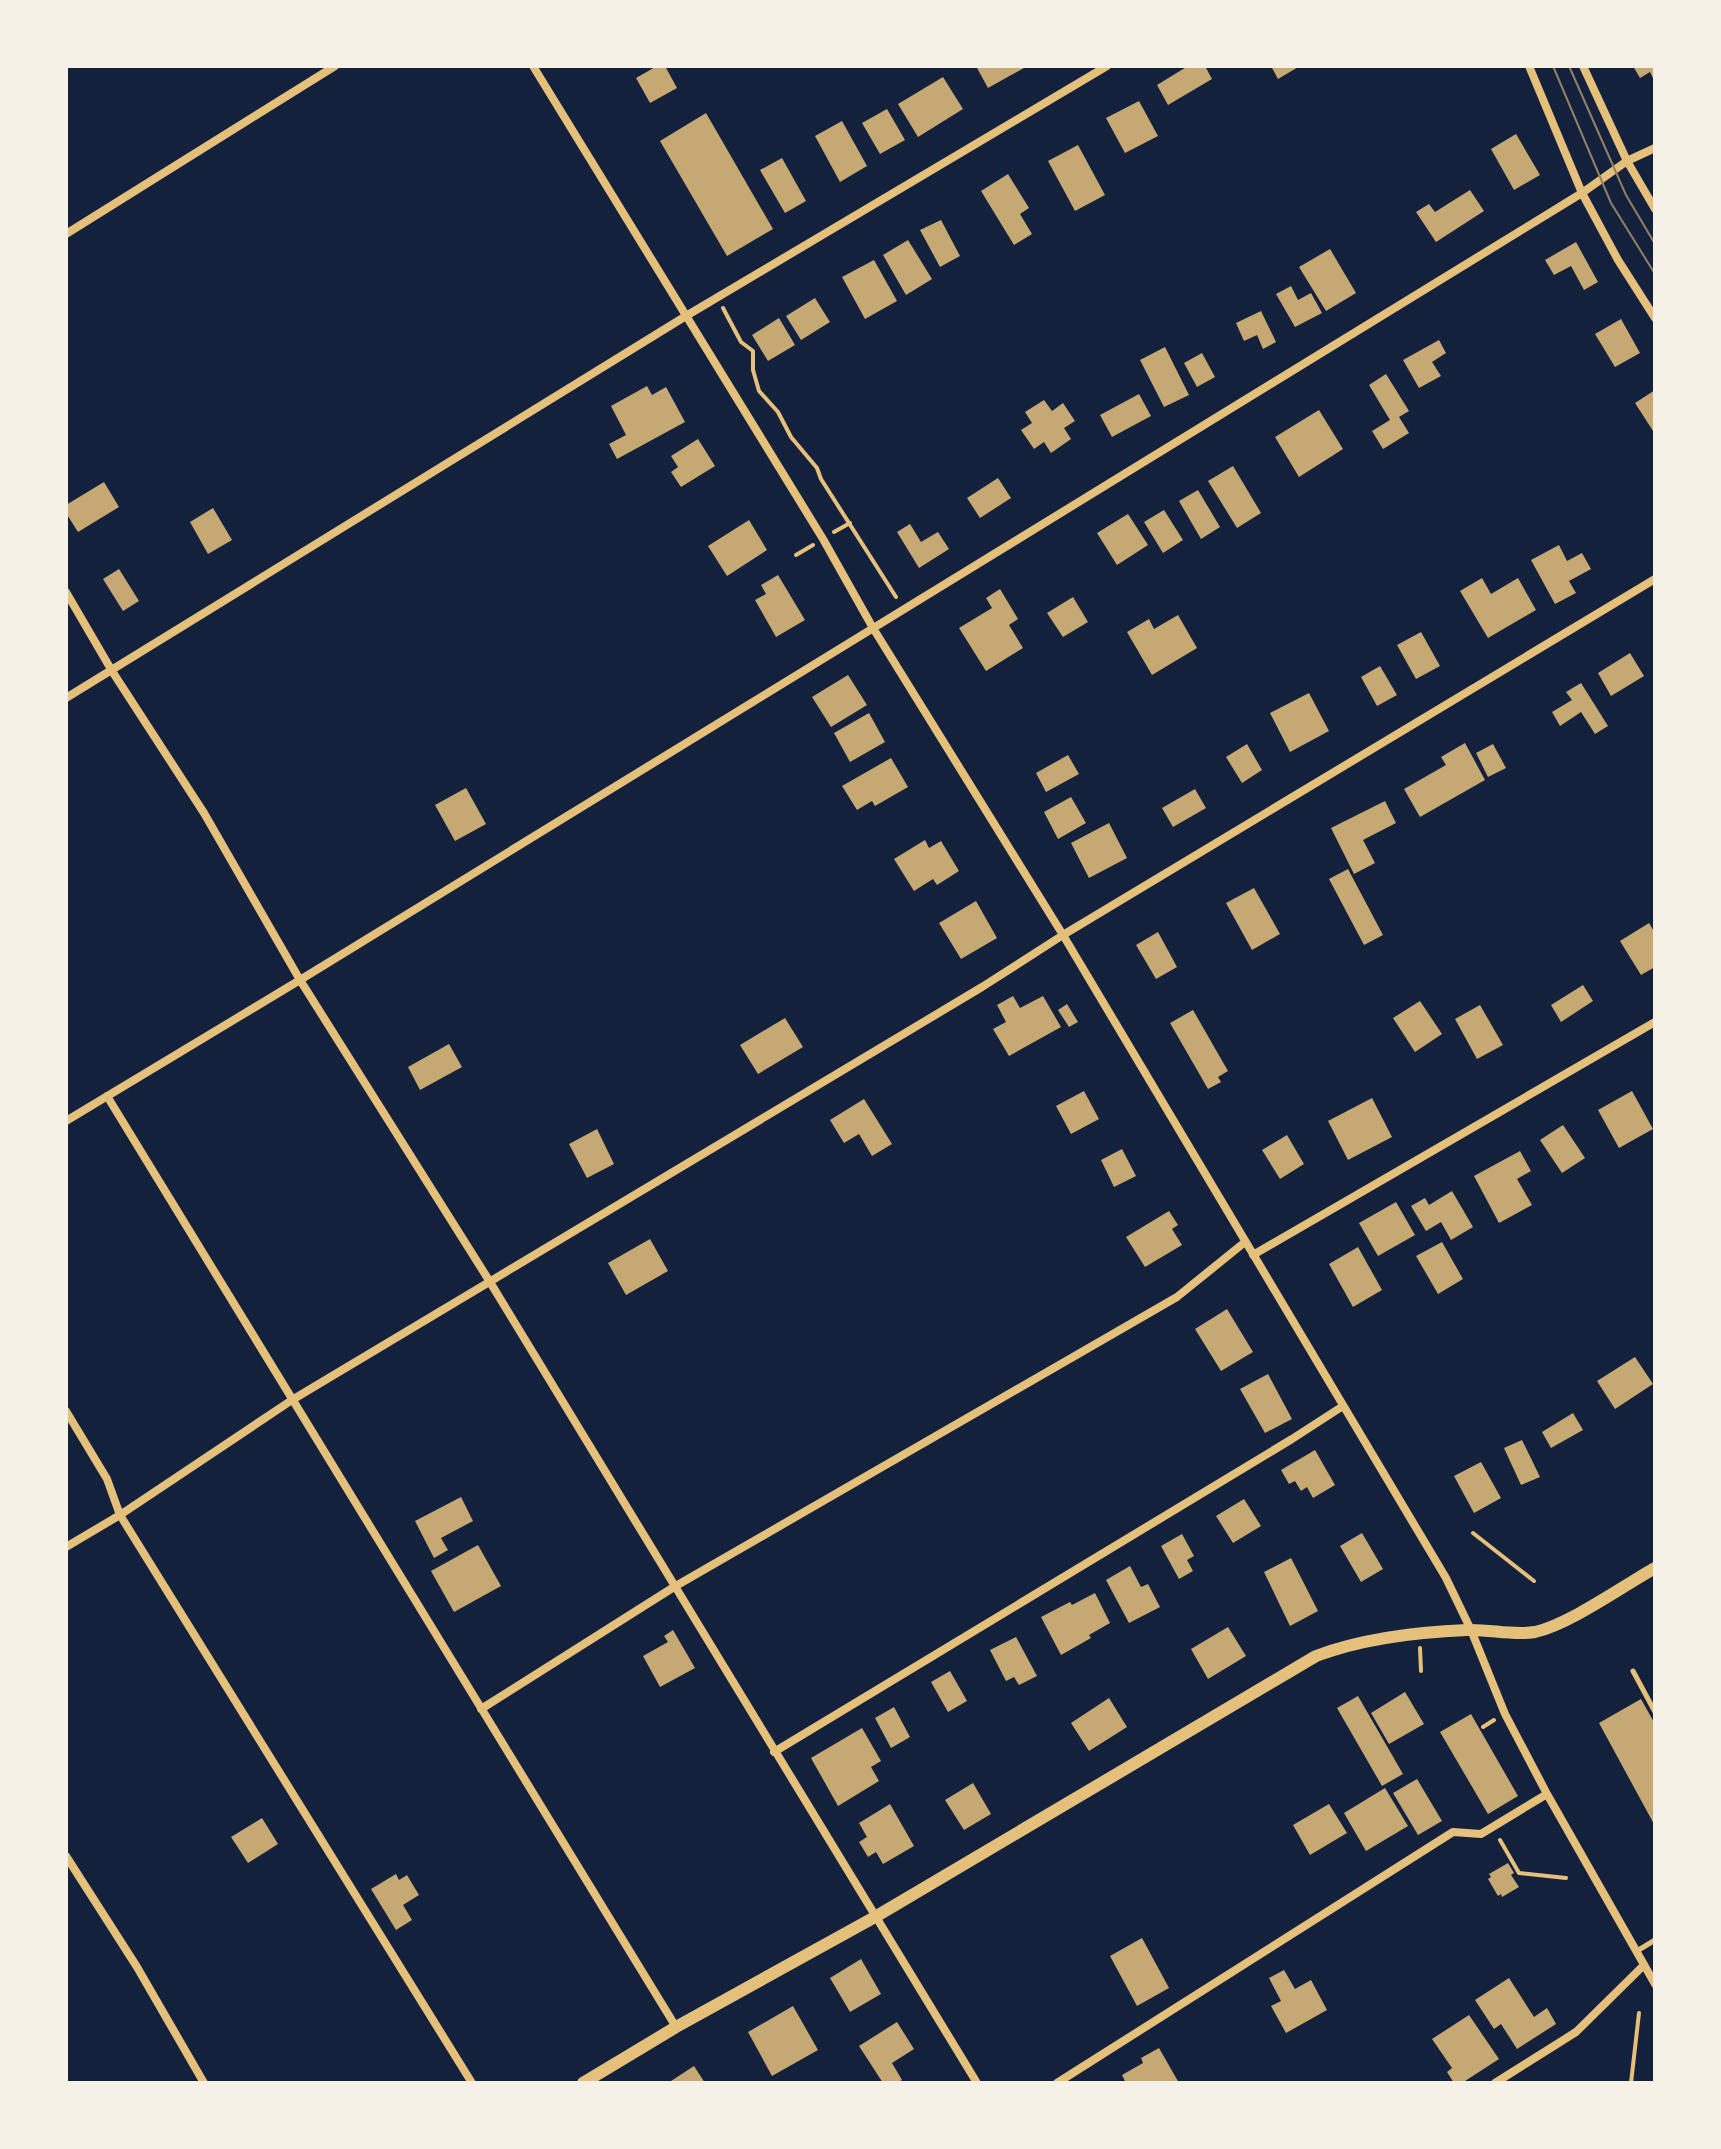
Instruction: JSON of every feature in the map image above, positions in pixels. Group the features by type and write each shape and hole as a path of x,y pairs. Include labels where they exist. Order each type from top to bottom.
{"street":[{"path":"66,234 335,66"},
{"path":"533,66 1063,935 1446,1578 1505,1714 1655,1984"},
{"path":"66,698 686,316 1107,66"},
{"path":"1529,66 1582,193 1618,260 1655,318"},
{"path":"1583,66 1627,161 1655,209"},
{"path":"66,1121 1582,193 1627,161 1655,148"},
{"path":"66,1547 120,1515 292,1400 1655,579"},
{"path":"66,592 112,671 204,813 300,980 490,1282 977,2083"},
{"path":"1253,1255 1655,1022"},
{"path":"107,1096 676,2027"},
{"path":"481,1709 674,1587 1177,1297 1245,1242"},
{"path":"774,1752 1343,1406"},
{"path":"66,1411 107,1479 120,1515 472,2083"},
{"path":"583,2083 676,2027 875,1917 1316,1656 1347,1645 1420,1633 1537,1631 1566,1620 1655,1568"},
{"path":"1057,2083 1453,1832 1481,1834 1547,1794"},
{"path":"66,1856 137,1967 204,2083"},
{"path":"1495,2083 1576,2032 1644,1965"}],"lane":[{"path":"1633,1671 1655,1712"},
{"path":"1636,1951 1655,1940"}],"path":[{"path":"718,298 741,342 753,351 753,370 759,391 778,412 791,437 817,468 904,609"},
{"path":"1473,1533 1534,1581"},
{"path":"1492,1827 1519,1873 1566,1878"},
{"path":"1631,2083 1639,2013"}],"building":[{"path":"657,66 665,66 677,88 650,103 636,78"},
{"path":"976,66 1022,66 1024,68 988,88"},
{"path":"1188,66 1205,66 1212,79 1168,105 1157,85"},
{"path":"1271,66 1300,66 1278,79"},
{"path":"1633,66 1655,66 1655,82 1650,72 1640,78"},
{"path":"943,77 963,109 918,137 898,104"},
{"path":"1139,101 1158,136 1125,153 1106,118"},
{"path":"887,109 905,140 880,154 862,123"},
{"path":"706,113 773,229 727,256 660,141"},
{"path":"842,121 867,166 840,182 815,136"},
{"path":"1516,134 1540,175 1514,190 1491,149"},
{"path":"1078,145 1105,195 1075,211 1048,161"},
{"path":"782,158 806,201 785,213 760,170"},
{"path":"1008,174 1029,208 1020,214 1032,234 1014,245 981,191"},
{"path":"1470,190 1484,211 1436,242 1416,212 1429,204 1435,212"},
{"path":"941,220 960,256 940,267 920,230"},
{"path":"908,240 932,279 906,295 883,255"},
{"path":"1576,242 1598,282 1584,290 1571,266 1554,275 1545,260"},
{"path":"1330,249 1356,293 1326,311 1299,267"},
{"path":"874,260 897,301 865,319 842,277"},
{"path":"1291,286 1298,300 1311,293 1322,313 1295,327 1276,294"},
{"path":"815,298 830,322 801,340 786,316"},
{"path":"1261,311 1276,342 1263,349 1257,335 1244,341 1236,323"},
{"path":"779,318 795,345 768,361 752,335"},
{"path":"1621,319 1640,353 1615,367 1595,334"},
{"path":"1439,340 1446,353 1432,362 1441,376 1419,388 1403,360"},
{"path":"1165,347 1189,395 1164,407 1140,360"},
{"path":"1202,353 1215,377 1197,387 1184,363"},
{"path":"1386,374 1409,411 1399,417 1409,433 1383,449 1372,431 1390,420 1369,385"},
{"path":"647,386 652,395 666,387 685,422 617,459 609,444 626,435 611,406"},
{"path":"1655,390 1655,434 1635,403"},
{"path":"1139,394 1151,416 1112,437 1100,415"},
{"path":"1044,400 1052,411 1063,403 1075,421 1064,428 1071,439 1051,453 1044,442 1034,449 1021,430 1032,423 1025,412"},
{"path":"1319,410 1343,449 1299,477 1275,437"},
{"path":"698,439 715,466 681,487 671,472 678,467 671,456"},
{"path":"1233,466 1261,513 1237,528 1208,481"},
{"path":"998,478 1011,498 980,518 967,498"},
{"path":"104,482 119,507 78,532 66,513 66,505"},
{"path":"1198,490 1220,527 1201,539 1179,501"},
{"path":"213,508 232,540 208,554 190,522"},
{"path":"1164,510 1183,540 1163,553 1144,522"},
{"path":"1128,514 1148,545 1117,565 1097,533"},
{"path":"749,520 767,550 727,576 708,546"},
{"path":"910,524 921,542 938,532 949,549 919,568 897,532"},
{"path":"1559,545 1567,561 1582,553 1591,569 1569,581 1576,593 1555,604 1531,560"},
{"path":"119,569 139,601 123,611 103,579"},
{"path":"778,575 805,620 776,637 755,600 766,594 761,585"},
{"path":"1482,578 1491,594 1518,578 1536,610 1488,638 1460,591"},
{"path":"1000,589 1018,619 1009,625 1023,648 986,671 959,628 992,608 986,598"},
{"path":"1073,597 1088,622 1063,637 1047,613"},
{"path":"1178,615 1197,648 1152,675 1127,632 1149,619 1154,629"},
{"path":"1421,632 1440,666 1416,679 1397,645"},
{"path":"1630,653 1644,676 1611,696 1598,673"},
{"path":"1380,666 1397,695 1377,706 1361,677"},
{"path":"848,675 867,705 831,727 812,697"},
{"path":"1581,683 1608,726 1595,734 1581,712 1560,726 1552,712 1572,700 1566,692"},
{"path":"1309,693 1329,731 1290,752 1270,713"},
{"path":"869,713 885,742 850,762 834,733"},
{"path":"1465,743 1485,780 1420,817 1404,789 1446,765 1441,757"},
{"path":"1247,744 1262,770 1242,783 1226,757"},
{"path":"1493,744 1506,768 1488,777 1476,753"},
{"path":"1068,755 1079,774 1046,792 1036,773"},
{"path":"891,758 908,787 875,806 872,801 857,810 842,786"},
{"path":"466,788 486,824 455,841 435,805"},
{"path":"1195,789 1206,808 1173,827 1162,808"},
{"path":"1071,797 1086,823 1058,839 1044,812"},
{"path":"1385,801 1396,823 1363,840 1375,863 1354,874 1331,828"},
{"path":"1109,823 1127,858 1089,878 1071,843"},
{"path":"925,840 929,848 941,841 959,871 937,885 933,879 914,891 894,859"},
{"path":"1348,869 1383,935 1364,945 1329,879"},
{"path":"1254,888 1280,934 1252,950 1226,903"},
{"path":"976,901 997,938 961,959 939,923"},
{"path":"1649,923 1655,933 1655,967 1641,975 1620,941"},
{"path":"1158,932 1177,967 1156,979 1136,945"},
{"path":"1583,985 1593,1001 1561,1022 1551,1005"},
{"path":"1013,996 1020,1008 1043,996 1061,1027 1009,1056 993,1029 1006,1022 997,1005"},
{"path":"1420,1001 1442,1034 1415,1052 1393,1018"},
{"path":"1067,1004 1078,1022 1069,1027 1058,1010"},
{"path":"1480,1005 1503,1045 1477,1059 1455,1019"},
{"path":"1193,1010 1228,1071 1218,1077 1221,1082 1208,1089 1170,1023"},
{"path":"785,1018 803,1047 758,1074 740,1045"},
{"path":"449,1044 462,1067 420,1090 408,1067"},
{"path":"1084,1091 1099,1119 1071,1134 1056,1106"},
{"path":"1632,1091 1653,1129 1619,1148 1598,1110"},
{"path":"1372,1098 1392,1137 1348,1160 1328,1121"},
{"path":"864,1099 892,1144 872,1156 859,1134 844,1143 830,1120"},
{"path":"1563,1125 1585,1158 1562,1173 1540,1140"},
{"path":"597,1129 614,1164 587,1178 569,1144"},
{"path":"1287,1135 1304,1164 1280,1179 1262,1150"},
{"path":"1122,1149 1136,1176 1114,1187 1101,1160"},
{"path":"1520,1151 1531,1171 1517,1179 1532,1205 1499,1223 1474,1176"},
{"path":"1452,1191 1473,1227 1451,1240 1441,1222 1426,1231 1411,1206 1425,1198 1429,1205"},
{"path":"1396,1202 1415,1235 1378,1256 1359,1223"},
{"path":"1169,1211 1178,1225 1172,1229 1182,1245 1145,1267 1126,1237"},
{"path":"650,1239 668,1271 626,1295 608,1263"},
{"path":"1442,1242 1463,1279 1438,1294 1416,1256"},
{"path":"1358,1247 1382,1290 1353,1307 1329,1264"},
{"path":"1227,1309 1253,1352 1221,1371 1195,1329"},
{"path":"1635,1357 1653,1384 1615,1409 1597,1381"},
{"path":"1268,1374 1292,1419 1265,1433 1240,1389"},
{"path":"1573,1413 1583,1430 1551,1448 1542,1432"},
{"path":"1522,1440 1540,1477 1521,1485 1504,1448"},
{"path":"1315,1450 1335,1485 1313,1498 1307,1487 1301,1491 1295,1481 1289,1484 1281,1470"},
{"path":"1481,1462 1501,1498 1474,1513 1454,1476"},
{"path":"461,1497 473,1521 441,1538 448,1550 434,1558 415,1521"},
{"path":"1244,1499 1261,1526 1233,1543 1216,1516"},
{"path":"1362,1533 1383,1569 1361,1582 1340,1546"},
{"path":"1182,1534 1194,1556 1187,1560 1193,1571 1179,1579 1161,1546"},
{"path":"478,1545 501,1586 454,1612 431,1571"},
{"path":"1291,1558 1318,1611 1290,1626 1264,1572"},
{"path":"1130,1566 1141,1587 1148,1584 1160,1607 1129,1623 1106,1580"},
{"path":"1095,1593 1110,1623 1061,1655 1041,1617"},
{"path":"1228,1627 1246,1656 1208,1679 1191,1649"},
{"path":"673,1630 695,1668 660,1687 643,1656 668,1642 664,1636"},
{"path":"1016,1637 1037,1676 1019,1685 1014,1677 1006,1681 990,1650"},
{"path":"950,1671 967,1701 948,1712 931,1682"},
{"path":"1405,1692 1424,1724 1389,1744 1371,1713"},
{"path":"1358,1696 1403,1774 1382,1786 1337,1708"},
{"path":"1109,1698 1127,1727 1089,1751 1071,1723"},
{"path":"1641,1699 1655,1724 1655,1826 1599,1723"},
{"path":"894,1707 910,1737 891,1748 875,1718"},
{"path":"1471,1714 1518,1796 1488,1814 1440,1732"},
{"path":"862,1728 881,1761 871,1767 879,1781 838,1806 811,1758"},
{"path":"1417,1779 1442,1821 1418,1835 1393,1793"},
{"path":"973,1783 991,1814 964,1830 945,1800"},
{"path":"1385,1788 1408,1826 1366,1851 1344,1813"},
{"path":"890,1804 914,1846 883,1864 876,1852 868,1857 859,1842 867,1837 859,1823"},
{"path":"1329,1804 1347,1833 1310,1855 1293,1825"},
{"path":"262,1818 278,1844 248,1863 231,1837"},
{"path":"1508,1863 1519,1887 1502,1897 1501,1894 1498,1896 1488,1879 1491,1877 1489,1874"},
{"path":"396,1874 399,1880 407,1875 419,1895 403,1905 412,1920 396,1930 371,1889"},
{"path":"1142,1938 1169,1988 1137,2006 1110,1956"},
{"path":"861,1959 881,1994 850,2012 830,1978"},
{"path":"1284,1970 1295,1989 1311,1980 1327,2010 1286,2033 1271,2006 1281,2001 1269,1978"},
{"path":"1509,1978 1534,2017 1547,2008 1556,2024 1517,2049 1501,2024 1494,2029 1475,2000"},
{"path":"793,2006 818,2050 772,2076 748,2032"},
{"path":"1469,2015 1499,2059 1462,2083 1454,2083 1447,2072 1452,2068 1432,2039"},
{"path":"897,2022 914,2049 892,2063 902,2080 883,2083 859,2046"},
{"path":"1159,2048 1179,2083 1126,2083 1122,2075 1143,2063 1141,2058"},
{"path":"694,2066 705,2083 668,2083"}],"tram line":[{"path":"1553,66 1611,203 1655,274"},
{"path":"1569,66 1626,195 1655,244"}]}
